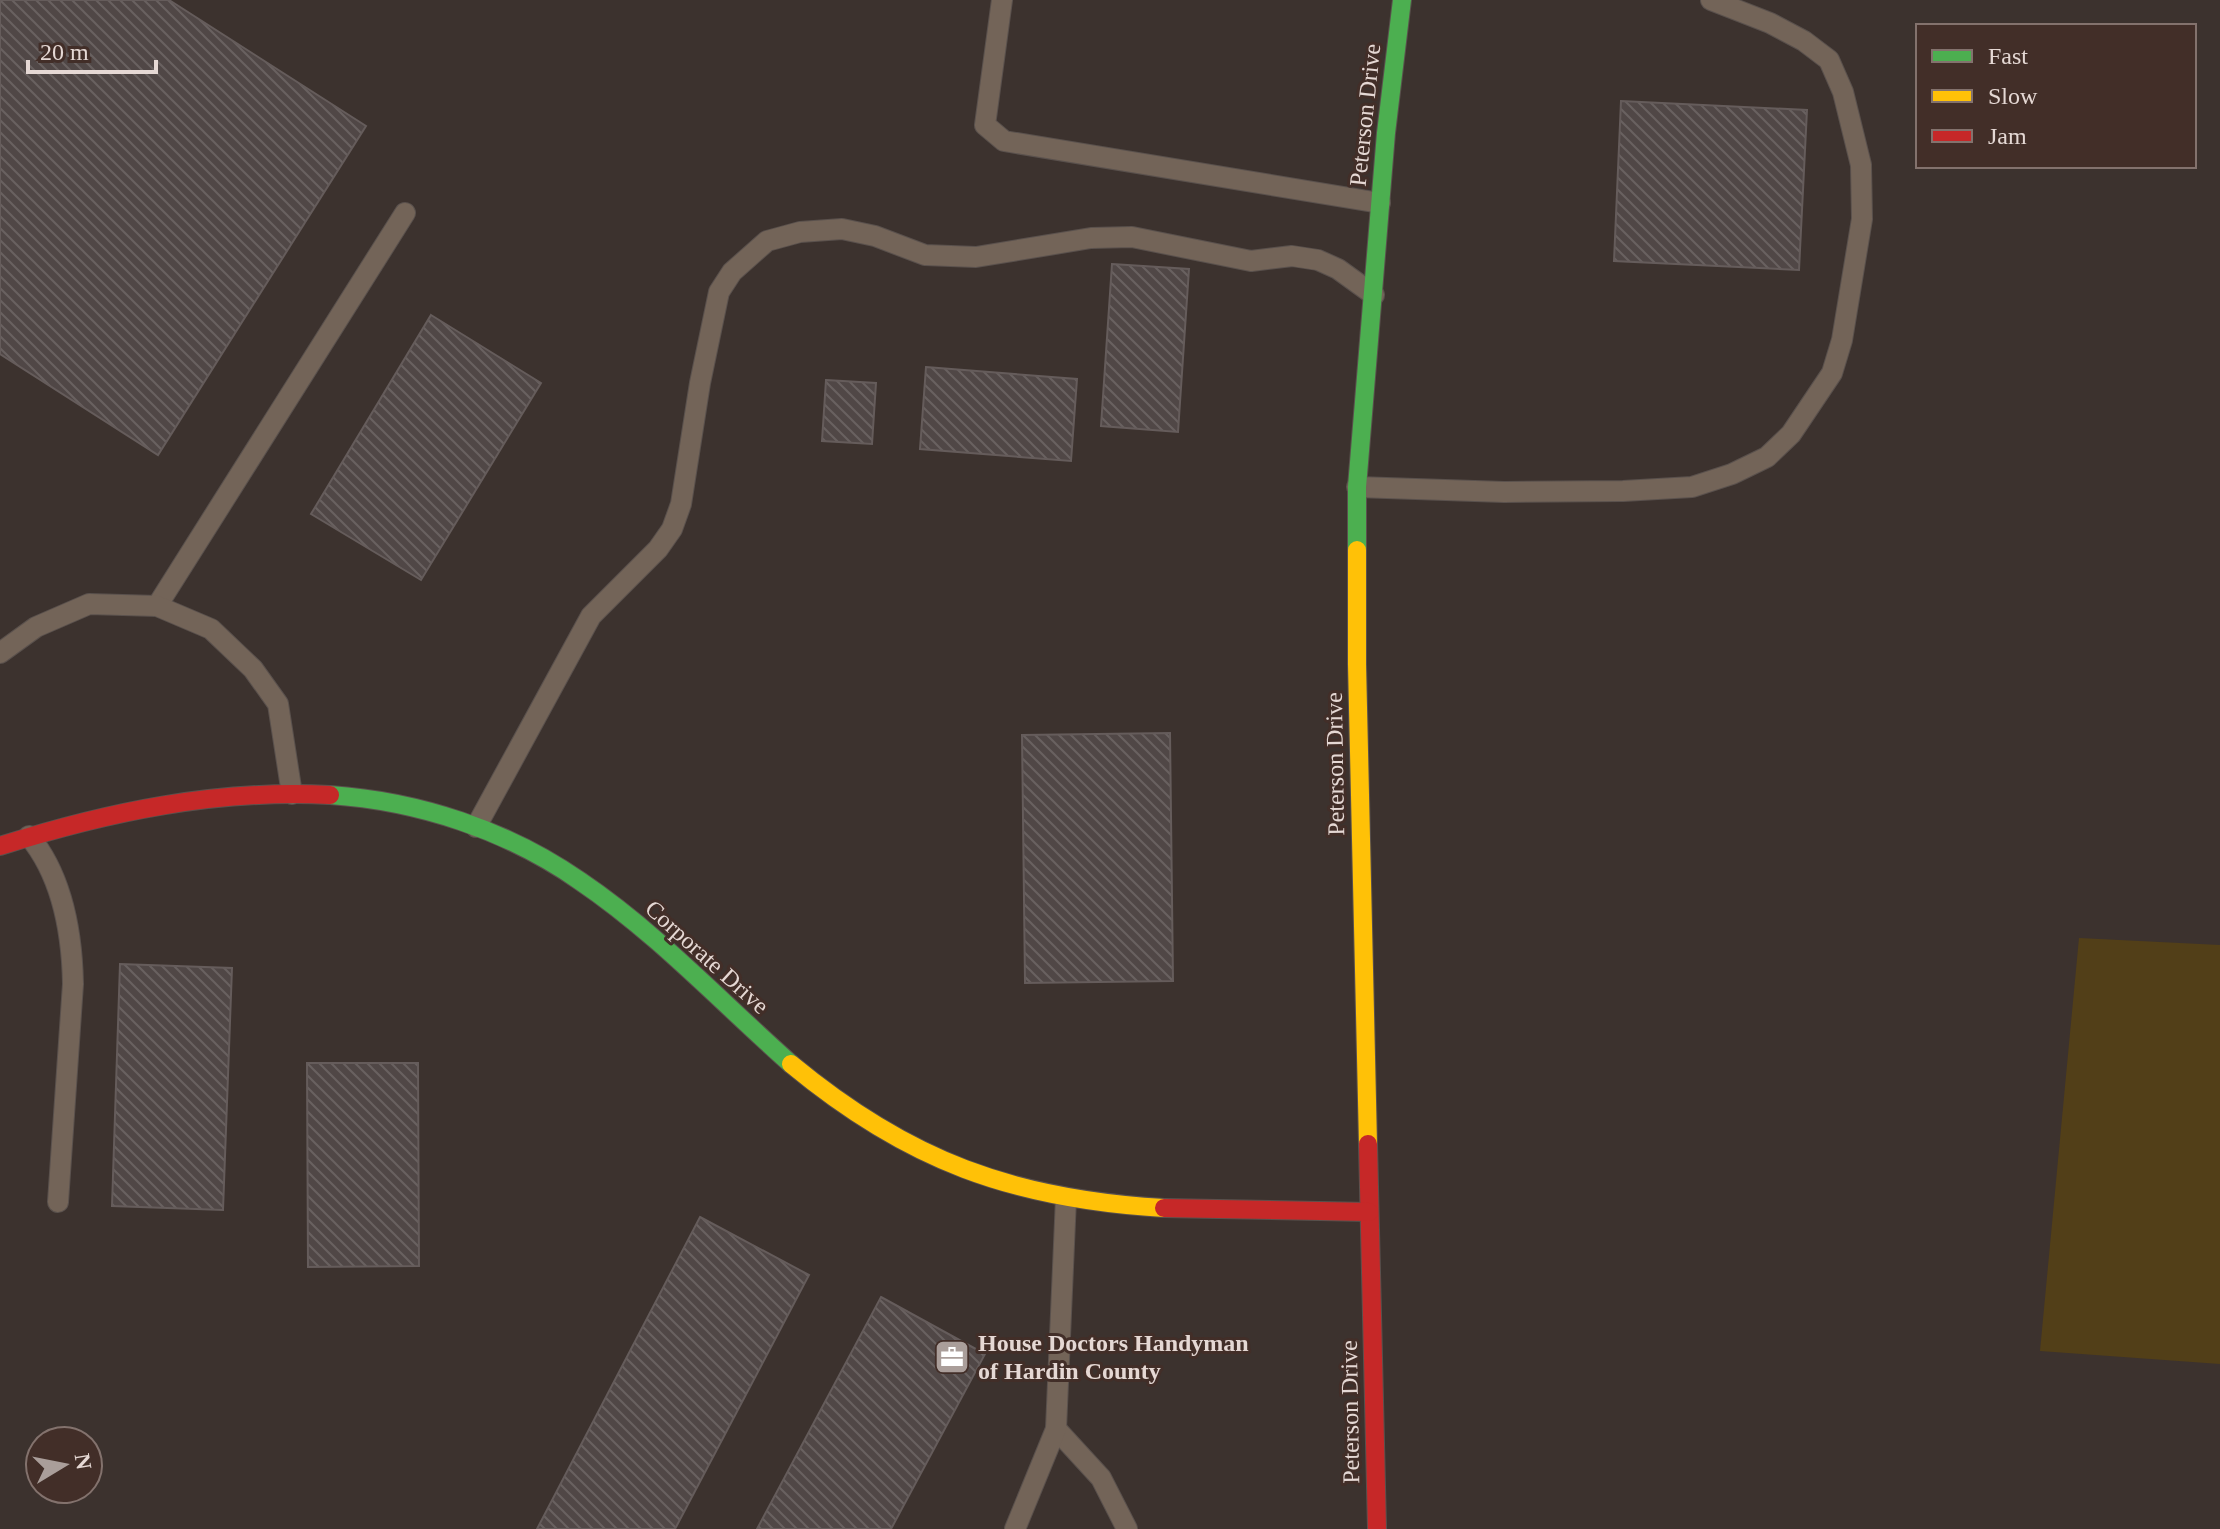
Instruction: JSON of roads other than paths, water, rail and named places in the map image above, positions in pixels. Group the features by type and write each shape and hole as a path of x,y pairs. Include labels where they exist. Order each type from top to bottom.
{"street":[{"name":"Peterson Drive","path":"1377,1529 1357,680 1357,487 1380,203 1402,0"},
{"name":"Corporate Drive","path":"0,846 103,818 177,803 251,794 325,794 401,804 476,827 548,861 615,906 796,1071 859,1118 925,1154 990,1179 1106,1205 1200,1211 1369,1212"}],"lane":[{"path":"1002,0 985,125 1004,141 1380,203"},
{"path":"1357,487 1504,492 1692,487 1732,474 1767,457 1791,434 1832,373 1842,340 1862,219 1861,165 1843,92 1829,60 1804,41 1770,23 1711,0"},
{"path":"157,606 405,213"},
{"path":"476,827 591,616 658,549 672,529 681,504 700,383 719,292 732,272 767,241 800,232 842,229 875,236 925,255 976,257 1091,238 1132,237 1251,261 1292,256 1318,260 1338,269 1374,295"},
{"path":"0,653 36,627 89,604 157,606 211,629 253,669 278,704 292,794"},
{"path":"29,836 50,866 65,908 73,957 58,1202"},
{"path":"1015,1529 1056,1429 1066,1198"},
{"path":"1056,1429 1101,1478 1127,1529"}],"place":[{"name":"House Doctors Handyman of Hardin County","path":"952,1357"}]}
